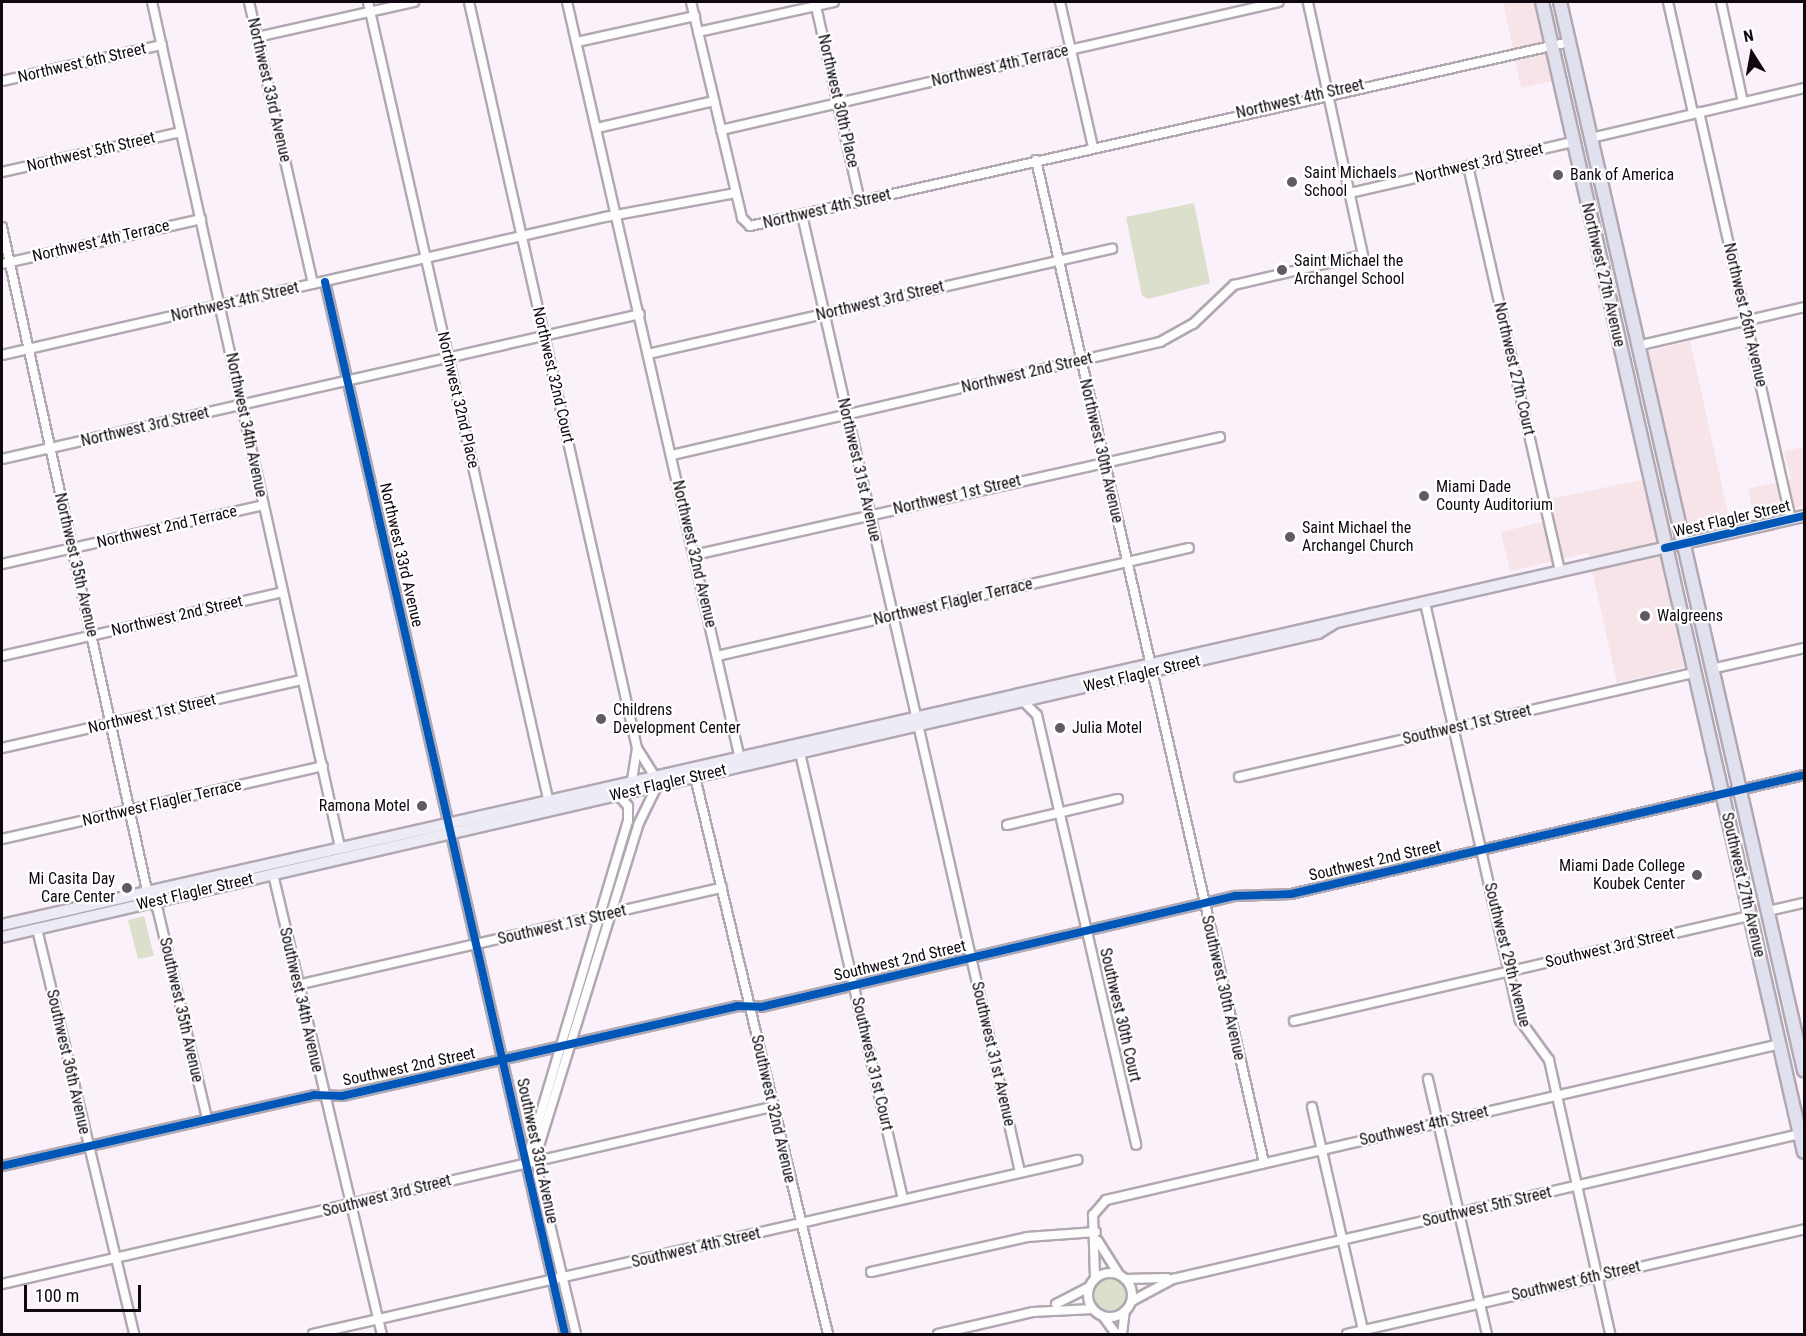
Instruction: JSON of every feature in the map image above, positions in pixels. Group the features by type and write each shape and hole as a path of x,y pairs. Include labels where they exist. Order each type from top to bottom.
{"highway":[{"name":"Northwest 27th Avenue","path":"1542,2 1665,548"},
{"name":"Northwest 27th Avenue","path":"1560,2 1683,544"},
{"path":"1560,79 1579,129 1591,138"},
{"path":"1573,142 1586,150 1599,200 1607,207"},
{"path":"1616,333 1637,346 1622,361"},
{"name":"Southwest 27th Avenue","path":"1683,544 1772,932 1801,1039 1804,1071"},
{"name":"Southwest 27th Avenue","path":"1665,548 1800,1126 1804,1152"},
{"path":"1745,894 1768,911"},
{"path":"1750,915 1772,932"},
{"path":"1775,1025 1783,1036 1801,1039"}],"main road":[{"name":"West Flagler Street","path":"2,937 1041,698 1262,635 1333,624 1804,516"},
{"name":"West Flagler Street","path":"2,925 915,714 1244,650 1318,633 1333,624"},
{"path":"1244,650 1262,635"},
{"path":"739,755 751,764"},
{"path":"680,769 695,777"}],"street":[{"name":"Northwest 34th Avenue","path":"152,2 340,847"},
{"name":"Northwest 33rd Avenue","path":"249,2 313,284"},
{"name":"Northwest 32nd Place","path":"368,2 548,799"},
{"path":"257,38 414,2"},
{"name":"Northwest 32nd Court","path":"469,2 637,748 654,775"},
{"path":"567,2 640,314"},
{"path":"691,2 736,193"},
{"path":"698,32 816,3 834,2"},
{"path":"1060,2 1094,147"},
{"name":"Northwest 4th Terrace","path":"721,130 1280,2"},
{"path":"1308,2 1350,193"},
{"name":"Northwest 26th Avenue","path":"1668,2 1746,321 1791,519"},
{"path":"1720,2 1743,102"},
{"name":"Northwest 30th Place","path":"816,3 861,201"},
{"path":"577,42 694,16"},
{"name":"Northwest 4th Street","path":"2,355 522,236 736,193 742,218 750,226 1551,42 1569,42"},
{"name":"Northwest 6th Street","path":"2,81 162,45"},
{"path":"1591,138 1804,88"},
{"path":"597,128 714,101"},
{"name":"Northwest 5th Street","path":"2,172 181,132"},
{"name":"Northwest 3rd Street","path":"1350,193 1573,142"},
{"name":"Northwest 30th Avenue","path":"1036,160 1149,667"},
{"name":"Northwest 27th Court","path":"1468,166 1560,572"},
{"name":"Northwest 2nd Street","path":"672,455 1080,361 1178,334 1234,285 1363,255 1350,193"},
{"name":"Northwest 31st Avenue","path":"802,215 918,726"},
{"name":"Northwest 4th Terrace","path":"5,263 201,219"},
{"name":"Northwest 35th Avenue","path":"2,227 5,263 51,448 129,810 149,891 154,902"},
{"name":"Northwest 3rd Street","path":"648,354 1112,249"},
{"name":"Northwest 33rd Avenue","path":"325,282 450,834"},
{"path":"1637,346 1804,307"},
{"name":"Northwest 3rd Street","path":"2,459 640,314"},
{"name":"Northwest 32nd Avenue","path":"640,314 739,755"},
{"name":"Northwest 1st Street","path":"694,555 1220,437"},
{"name":"Northwest 2nd Terrace","path":"2,564 263,506"},
{"name":"Northwest Flagler Terrace","path":"717,656 1189,548"},
{"name":"Northwest 2nd Street","path":"2,656 283,592"},
{"name":"Southwest 29th Avenue","path":"1425,603 1520,1020 1547,1056 1610,1335"},
{"path":"1711,669 1804,648"},
{"name":"Southwest 30th Avenue","path":"1149,667 1264,1163"},
{"name":"Southwest 1st Street","path":"1239,777 1694,673"},
{"name":"Northwest 1st Street","path":"2,748 302,680"},
{"name":"Southwest 30th Court","path":"1041,698 1037,715 1137,1145"},
{"path":"1024,702 1037,715"},
{"name":"Southwest 31st Avenue","path":"918,726 1020,1172"},
{"name":"Northwest 32nd Court","path":"632,780 637,748"},
{"name":"Southwest 31st Court","path":"800,753 903,1199"},
{"name":"Northwest Flagler Terrace","path":"2,838 323,766"},
{"name":"Southwest 2nd Street","path":"2,1166 207,1119 324,1096 342,1096 568,1044 854,986 1204,904 1291,894 1804,775"},
{"name":"Southwest 32nd Avenue","path":"695,777 826,1334"},
{"path":"537,1161 568,1044 609,914 645,805 657,786"},
{"path":"527,1163 557,1047 629,815 618,795"},
{"path":"1007,825 1118,799"},
{"name":"Southwest 33rd Avenue","path":"450,834 565,1335"},
{"name":"Southwest 34th Avenue","path":"273,874 297,985 382,1335"},
{"name":"Southwest 1st Street","path":"297,985 722,888"},
{"name":"Southwest 35th Avenue","path":"154,902 207,1119"},
{"path":"1768,911 1804,903"},
{"name":"Southwest 3rd Street","path":"1294,1021 1750,915"},
{"name":"Southwest 36th Avenue","path":"37,929 134,1335"},
{"name":"Southwest 4th Street","path":"1096,1237 1094,1210 1106,1200 1780,1044"},
{"path":"1428,1079 1487,1335"},
{"name":"Southwest 3rd Street","path":"2,1284 772,1107"},
{"path":"1312,1107 1364,1333"},
{"path":"516,1116 537,1118"},
{"name":"Southwest 5th Street","path":"1131,1301 1173,1279 1576,1186 1800,1126"},
{"name":"Southwest 4th Street","path":"314,1335 1077,1160"},
{"name":"Southwest 33rd Avenue","path":"537,1161 576,1335"},
{"name":"Southwest 6th Street","path":"1347,1335 1364,1333 1804,1228"},
{"path":"871,1272 1027,1237 1096,1237"},
{"path":"1096,1237 1122,1276 1131,1301 1125,1311 1122,1335"},
{"path":"938,1335 1033,1312 1088,1288 1095,1278 1096,1237"},
{"path":"1095,1278 1122,1276"},
{"name":"Southwest 5th Street","path":"1122,1276 1173,1279"},
{"path":"1088,1288 1093,1309"},
{"path":"1033,1312 1093,1309 1103,1316 1116,1335"},
{"path":"1103,1316 1125,1311"}],"shaded area":[{"path":"1503,2 1533,2 1553,81 1521,88"},
{"path":"1690,341 1730,522 1656,539 1684,667 1617,683 1588,553 1510,571 1501,532 1555,519 1550,499 1674,473 1646,352"},
{"path":"1804,447 1804,506 1754,517 1748,489 1791,479 1784,451"}],"green space":[{"path":"1194,203 1210,283 1148,299 1142,296 1126,217"},
{"path":"144,916 154,956 138,959 128,920"},
{"path":"1111,1276 1124,1281 1129,1294 1124,1307 1111,1312 1098,1307 1093,1294 1098,1281"}],"cycle path":[{"path":"325,282 565,1334"},
{"path":"1665,548 1804,516"},
{"path":"2,1166 314,1095 342,1096 737,1006 761,1007 1235,896 1291,894 1804,775"}],"place":[{"name":"Bank of America","path":"1558,175"},
{"name":"Saint Michaels School","path":"1292,182"},
{"name":"Saint Michael the Archangel School","path":"1282,270"},
{"name":"Miami Dade County Auditorium","path":"1424,496"},
{"name":"Saint Michael the Archangel Church","path":"1290,537"},
{"name":"Walgreens","path":"1645,616"},
{"name":"Childrens Development Center","path":"601,719"},
{"name":"Julia Motel","path":"1060,728"},
{"name":"Ramona Motel","path":"422,806"},
{"name":"Miami Dade College Koubek Center","path":"1697,875"},
{"name":"Mi Casita Day Care Center","path":"127,888"}]}
